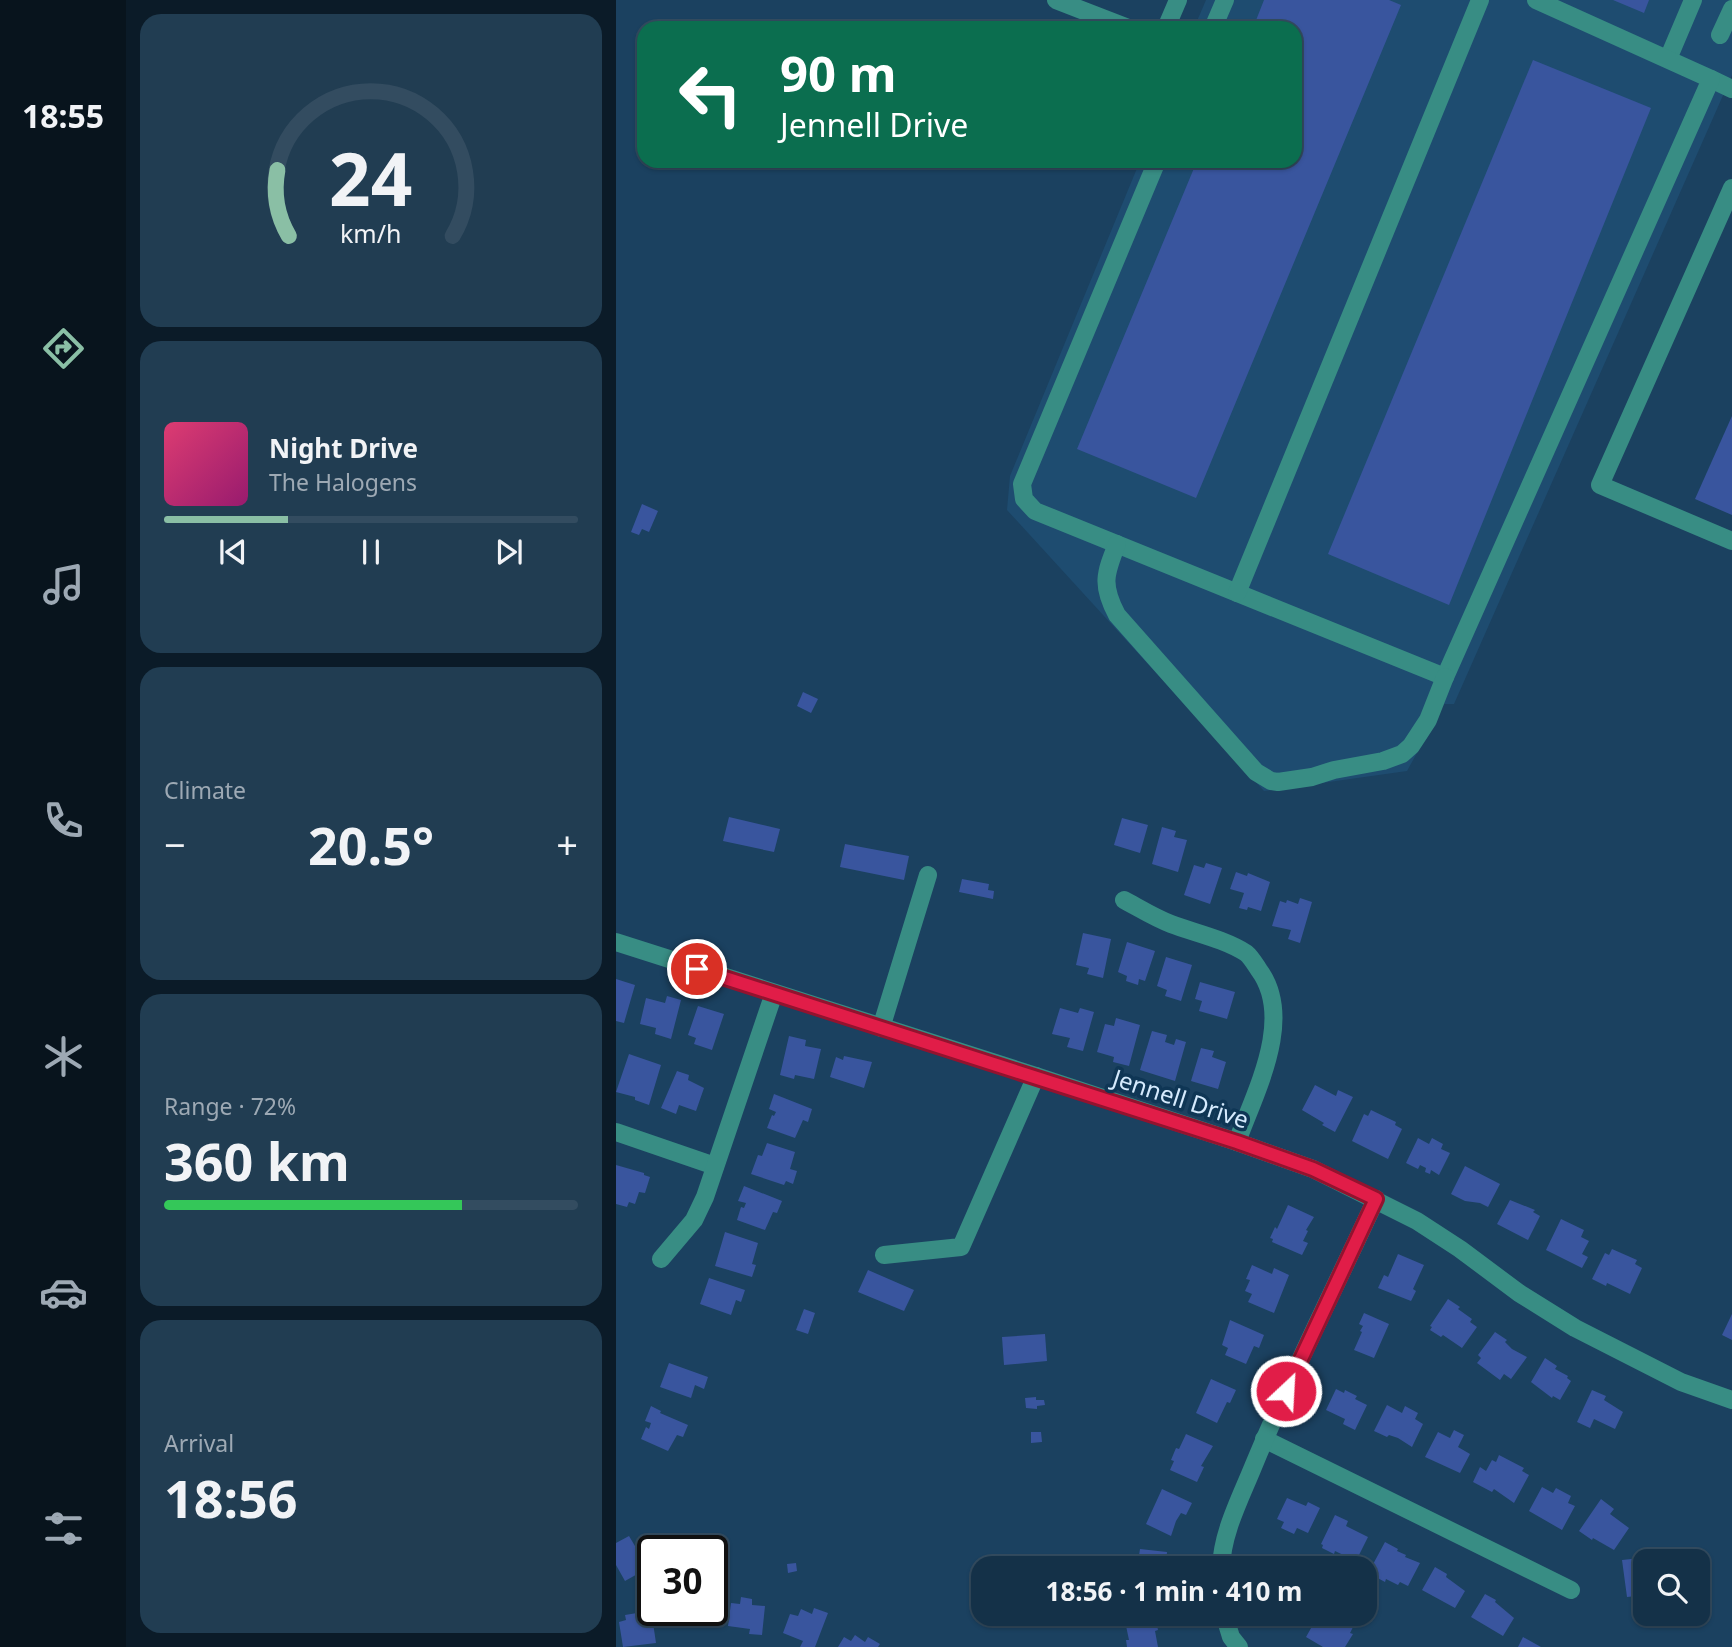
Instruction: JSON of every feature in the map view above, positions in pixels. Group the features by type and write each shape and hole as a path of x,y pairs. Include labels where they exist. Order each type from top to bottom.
{"street":[{"path":"1056,0 1110,21"},
{"path":"1169,21 1178,0"},
{"path":"1216,21 1225,0"},
{"path":"1237,593 1480,0"},
{"path":"1536,0 1732,89"},
{"path":"1668,60 1693,0"},
{"path":"1720,35 1732,9"},
{"path":"1117,544 1104,586 1117,615 1256,772 1278,782 1383,761 1402,754 1412,746 1428,720 1711,79"},
{"path":"1154,168 1022,484 1024,499 1034,511 1445,677"},
{"path":"1732,188 1600,485 1732,541"},
{"path":"881,1028 928,874"},
{"path":"1124,900 1169,923 1248,954 1266,978 1275,1028 1269,1053 1237,1142"},
{"name":"Jennell Drive","path":"616,942 1036,1076 1313,1169 1417,1221 1519,1293 1575,1328 1681,1382 1732,1400"},
{"path":"661,1259 694,1220 774,993"},
{"path":"884,1255 961,1247 1036,1076"},
{"path":"616,1132 715,1166"},
{"path":"1221,1556 1230,1523 1264,1438 1376,1199"},
{"path":"1264,1438 1572,1590"},
{"path":"1228,1626 1231,1637 1239,1647"}],"shaded area":[{"path":"1206,0 1732,0 1732,75 1454,704 1444,704 1407,771 1264,791 1007,510 1010,476 1137,168 1302,168 1302,21 1197,21"}],"building":[{"path":"1264,0 1389,0 1401,5 1196,498 1077,449 1194,168 1302,168 1302,21 1256,21"},
{"path":"1613,0 1649,0 1644,13"},
{"path":"1533,60 1651,108 1449,605 1328,554"},
{"path":"1732,416 1732,515 1695,499"},
{"path":"642,504 658,511 649,532 642,529 639,535 631,532"},
{"path":"803,692 818,699 811,713 797,706"},
{"path":"729,817 780,829 774,852 723,841"},
{"path":"1122,818 1148,825 1140,853 1114,845"},
{"path":"1162,827 1176,831 1174,837 1187,840 1178,872 1152,864"},
{"path":"845,844 909,856 904,880 840,867"},
{"path":"1206,863 1222,868 1210,904 1184,895 1194,865 1204,868"},
{"path":"1236,872 1247,876 1248,873 1270,882 1261,911 1248,907 1247,910 1239,908 1244,893 1230,889"},
{"path":"962,879 989,884 988,890 994,891 993,899 959,892"},
{"path":"1300,898 1312,902 1300,943 1288,939 1291,930 1272,926 1280,901 1286,903 1287,900 1298,904"},
{"path":"1083,933 1111,939 1103,978 1087,974 1089,968 1076,965"},
{"path":"1127,942 1155,951 1145,981 1139,979 1138,985 1126,981 1127,976 1118,972"},
{"path":"1166,957 1192,965 1181,1001 1165,996 1167,990 1157,986"},
{"path":"616,979 635,985 624,1023 616,1021"},
{"path":"1200,982 1235,992 1227,1019 1199,1011 1202,1001 1195,999"},
{"path":"667,996 681,1000 671,1039 655,1034 656,1028 640,1024 646,998 665,1003"},
{"path":"698,1006 724,1014 712,1050 694,1044 696,1038 688,1035"},
{"path":"1060,1008 1078,1013 1080,1008 1094,1012 1083,1051 1067,1047 1070,1038 1052,1034"},
{"path":"1116,1018 1140,1025 1129,1066 1113,1062 1114,1057 1097,1052 1105,1024 1114,1026"},
{"path":"1152,1031 1167,1035 1165,1042 1174,1045 1176,1039 1186,1042 1175,1081 1140,1070"},
{"path":"789,1036 806,1040 805,1046 821,1049 814,1079 795,1075 794,1079 780,1075"},
{"path":"1201,1048 1214,1051 1212,1057 1226,1062 1218,1089 1191,1081"},
{"path":"629,1054 661,1065 649,1105 635,1100 635,1097 616,1092"},
{"path":"844,1056 872,1062 864,1088 830,1077 836,1057 843,1060"},
{"path":"677,1071 689,1075 688,1080 704,1088 696,1111 679,1105 676,1114 661,1108"},
{"path":"1315,1085 1336,1096 1338,1090 1353,1097 1335,1132 1302,1110"},
{"path":"774,1094 812,1109 808,1122 803,1120 795,1138 767,1128 776,1112 769,1109"},
{"path":"1371,1110 1396,1122 1395,1125 1402,1129 1388,1159 1352,1141 1364,1114 1368,1116"},
{"path":"1418,1138 1429,1144 1432,1138 1443,1144 1441,1149 1450,1153 1439,1175 1431,1170 1430,1174 1425,1172 1426,1168 1420,1165 1418,1169 1406,1163"},
{"path":"767,1143 795,1152 790,1169 797,1171 793,1184 786,1181 784,1185 751,1174 758,1155 762,1156"},
{"path":"616,1165 650,1177 645,1193 639,1192 635,1204 629,1202 627,1207 616,1204"},
{"path":"1465,1166 1500,1184 1488,1207 1451,1194"},
{"path":"744,1186 782,1201 777,1213 773,1212 765,1230 737,1220 741,1207 744,1208 746,1203 738,1201"},
{"path":"1510,1200 1535,1210 1533,1212 1540,1216 1528,1240 1497,1224"},
{"path":"1288,1205 1314,1217 1306,1230 1308,1231 1303,1241 1308,1243 1302,1255 1272,1242 1273,1239 1270,1238"},
{"path":"1561,1219 1584,1230 1581,1237 1589,1241 1582,1254 1588,1257 1582,1268 1546,1250"},
{"path":"725,1232 758,1243 752,1264 756,1265 752,1277 715,1266"},
{"path":"1612,1249 1637,1260 1635,1264 1642,1268 1630,1294 1592,1279 1605,1253 1609,1255"},
{"path":"1398,1254 1424,1265 1413,1289 1416,1291 1411,1301 1378,1288 1384,1275 1388,1277"},
{"path":"1252,1265 1272,1274 1274,1268 1289,1275 1274,1313 1248,1302 1252,1294 1245,1291 1250,1280 1246,1279"},
{"path":"868,1270 914,1290 904,1311 858,1292"},
{"path":"709,1278 745,1290 741,1302 736,1300 731,1315 700,1304"},
{"path":"1448,1299 1460,1307 1458,1309 1472,1319 1470,1322 1477,1327 1462,1348 1430,1330"},
{"path":"804,1309 815,1313 808,1334 796,1330"},
{"path":"1364,1313 1389,1324 1374,1358 1354,1350 1362,1332 1360,1331 1363,1326 1359,1324"},
{"path":"1732,1314 1732,1340 1722,1335"},
{"path":"1230,1320 1264,1335 1259,1348 1254,1346 1246,1364 1225,1355 1228,1348 1222,1345"},
{"path":"1495,1332 1507,1340 1505,1342 1512,1349 1527,1357 1511,1379 1504,1374 1500,1380 1477,1363 1481,1358 1478,1355"},
{"path":"1045,1334 1047,1361 1004,1365 1002,1337"},
{"path":"1545,1358 1571,1381 1560,1400 1553,1396 1552,1398 1531,1382"},
{"path":"669,1363 708,1377 704,1389 695,1385 691,1398 660,1387"},
{"path":"1211,1379 1236,1390 1217,1423 1196,1413"},
{"path":"1336,1389 1357,1396 1355,1399 1367,1405 1355,1430 1343,1424 1345,1419 1326,1410"},
{"path":"1592,1390 1606,1396 1604,1400 1623,1412 1615,1429 1594,1419 1590,1428 1577,1422"},
{"path":"1036,1397 1036,1400 1044,1400 1045,1405 1037,1406 1037,1409 1026,1408 1025,1398"},
{"path":"1387,1405 1402,1413 1405,1406 1418,1413 1415,1419 1423,1424 1412,1447 1398,1438 1389,1435 1387,1437 1374,1431"},
{"path":"651,1406 661,1411 660,1413 688,1425 683,1437 677,1435 668,1451 641,1439 646,1427 649,1429 651,1423 645,1421"},
{"path":"1454,1430 1464,1435 1458,1447 1470,1454 1460,1473 1425,1457 1438,1432 1450,1438"},
{"path":"1031,1432 1041,1432 1042,1442 1031,1443"},
{"path":"1186,1434 1213,1446 1201,1466 1204,1467 1197,1482 1170,1470 1176,1448 1179,1449"},
{"path":"1499,1455 1524,1468 1522,1471 1529,1475 1514,1503 1494,1489 1492,1492 1473,1482 1480,1467 1486,1471 1492,1460 1496,1462"},
{"path":"1542,1487 1553,1493 1556,1488 1571,1496 1568,1503 1575,1506 1562,1530 1529,1511"},
{"path":"1162,1489 1192,1503 1186,1515 1181,1513 1171,1536 1146,1524"},
{"path":"1287,1498 1306,1506 1308,1502 1320,1508 1308,1533 1297,1528 1294,1534 1281,1528 1284,1522 1277,1519"},
{"path":"1601,1499 1614,1509 1610,1514 1629,1528 1614,1550 1579,1531"},
{"path":"1335,1515 1348,1521 1346,1526 1368,1537 1358,1556 1346,1556 1335,1551 1334,1554 1322,1548 1321,1544"},
{"path":"629,1536 637,1549 637,1574 625,1581 616,1565 616,1543"},
{"path":"1385,1542 1406,1555 1405,1557 1420,1563 1408,1586 1400,1582 1398,1585 1377,1578 1377,1557"},
{"path":"1140,1549 1167,1552 1167,1556 1139,1556"},
{"path":"1633,1559 1633,1596 1627,1597 1622,1560"},
{"path":"796,1563 797,1571 788,1573 787,1564"},
{"path":"1435,1567 1465,1591 1455,1608 1422,1590"},
{"path":"1485,1594 1496,1600 1495,1602 1514,1618 1503,1636 1471,1617"},
{"path":"741,1597 752,1599 752,1605 765,1606 762,1635 749,1634 750,1629 728,1626 731,1603 740,1604"},
{"path":"814,1608 828,1613 815,1647 800,1647 803,1641 783,1633 790,1614 798,1616 801,1609 812,1614"},
{"path":"637,1613 637,1626 653,1626 656,1643 623,1647 619,1622 626,1620 625,1615"},
{"path":"1126,1626 1157,1626 1158,1630 1155,1631 1158,1647 1127,1647 1126,1640 1129,1640"},
{"path":"1312,1626 1353,1627 1350,1633 1353,1634 1345,1647 1323,1647 1306,1637"},
{"path":"855,1635 865,1642 868,1637 880,1644 878,1647 838,1647 844,1637 851,1641"},
{"path":"1523,1637 1541,1647 1518,1647"}],"route":[{"path":"697,969 1237,1142 1313,1169 1376,1199 1286,1391"}]}
